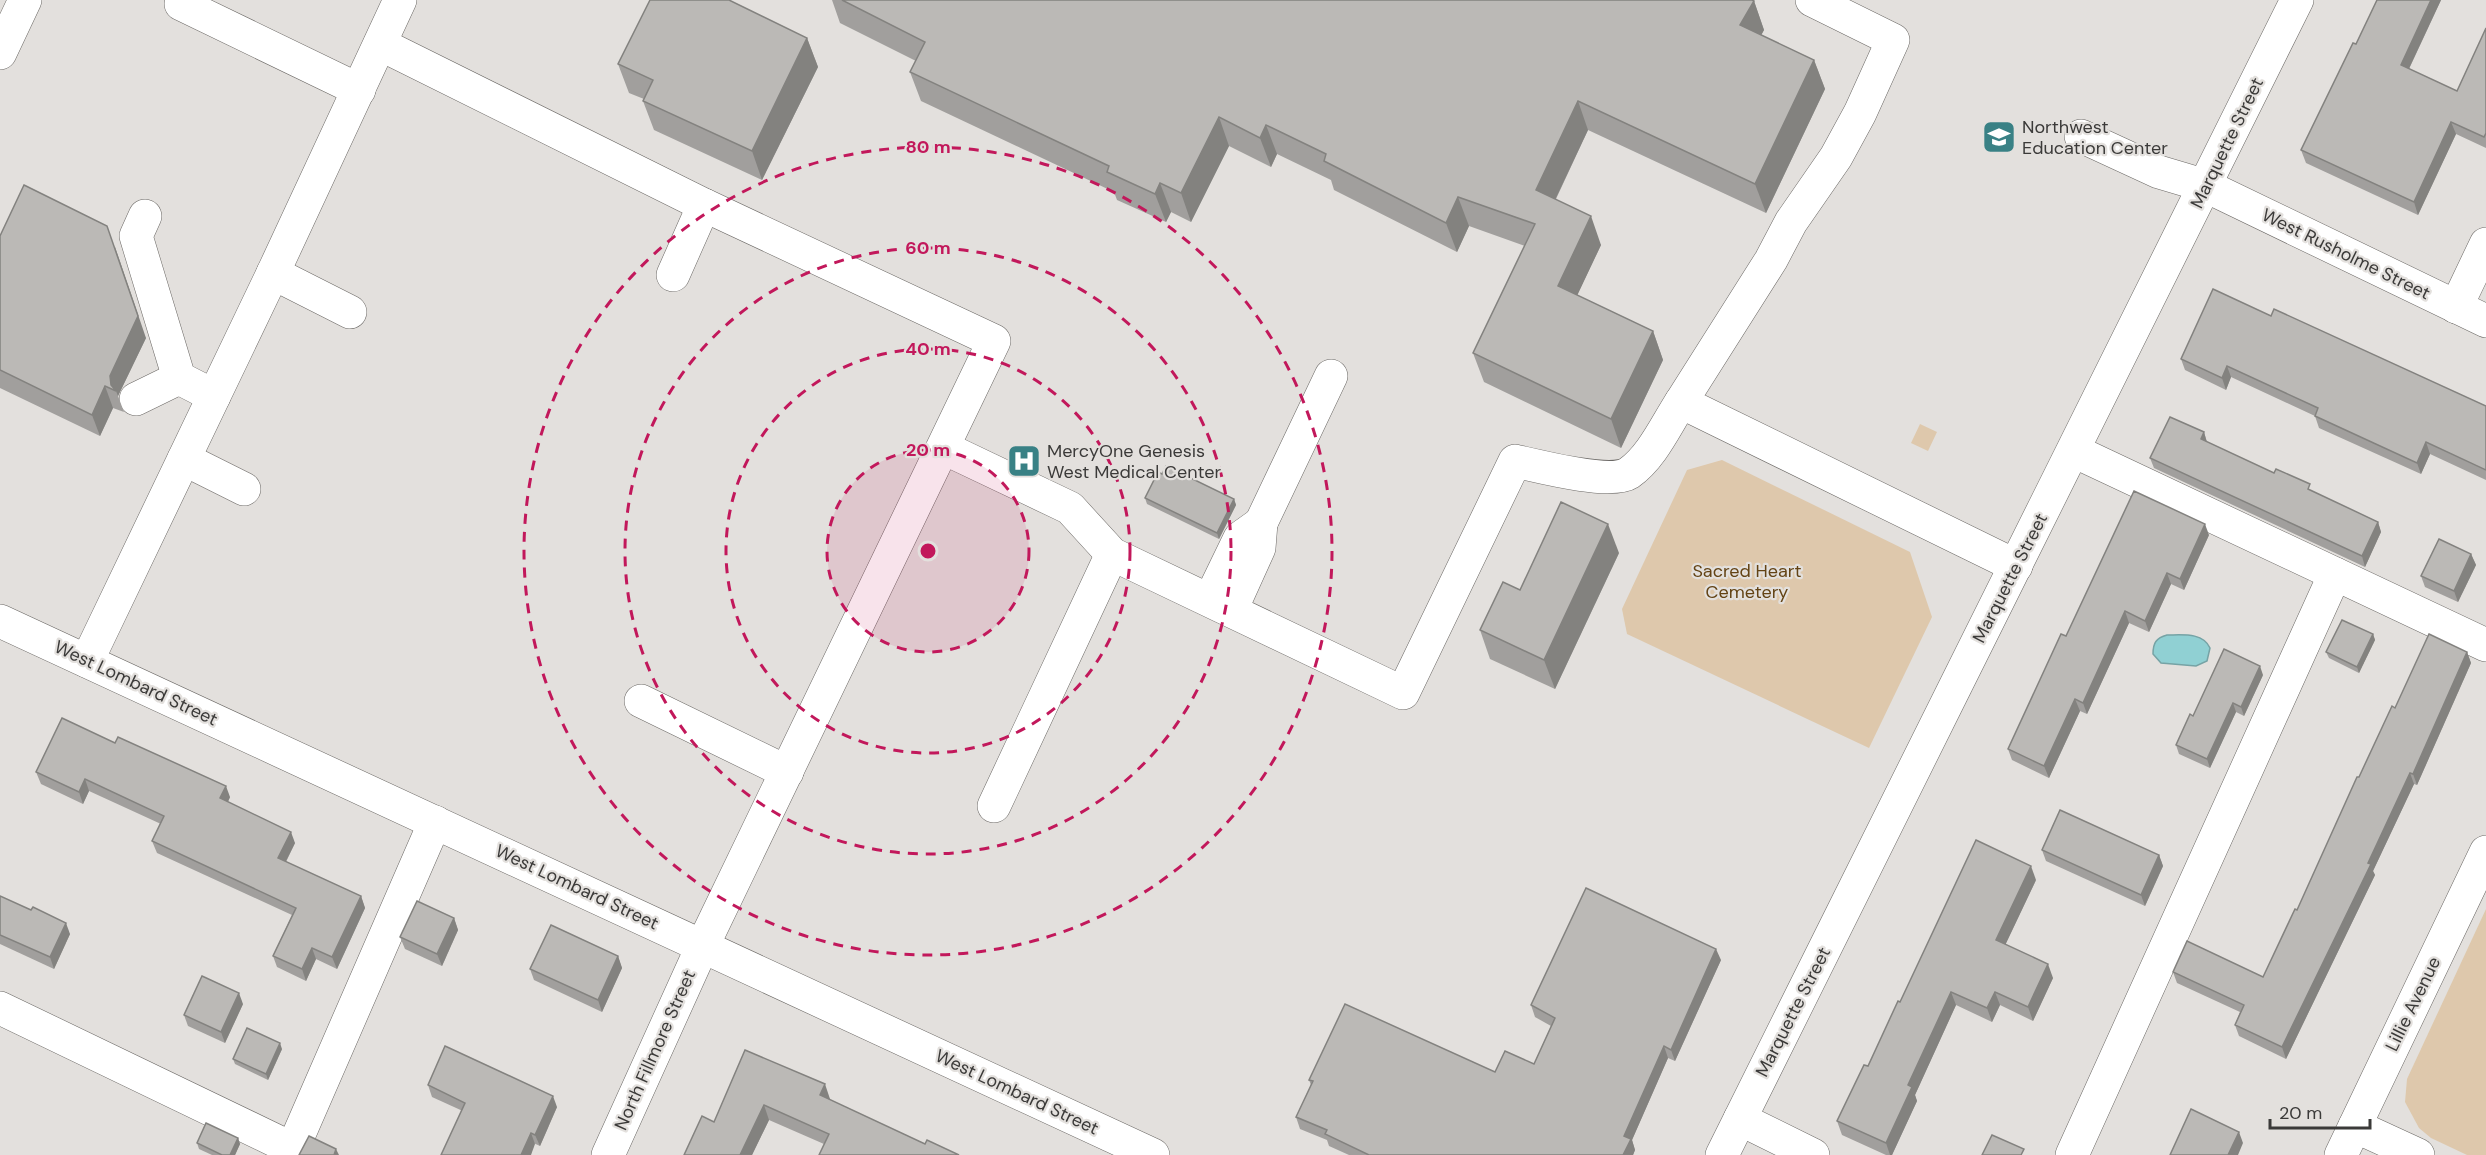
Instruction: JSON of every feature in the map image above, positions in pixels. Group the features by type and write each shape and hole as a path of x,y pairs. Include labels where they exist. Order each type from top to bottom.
{"street":[{"path":"0,53 25,0"},
{"path":"87,661 273,273 400,0"},
{"path":"944,448 1071,508 1112,554 1403,693 1515,461 1583,476 1626,475 1644,460 1771,260 1791,222 1836,157 1860,113 1893,40 1812,0"},
{"name":"Marquette Street","path":"1722,1155 2297,0"},
{"path":"181,4 359,90"},
{"path":"380,44 704,205 673,275"},
{"name":"West Rusholme Street","path":"2081,136 2159,172 2206,186 2486,321"},
{"name":"North Fillmore Street","path":"608,1155 703,945 994,341 704,205"},
{"path":"145,216 136,236 179,378 214,396"},
{"path":"2456,307 2486,244"},
{"path":"273,273 350,312"},
{"path":"1220,605 1259,548 1260,523 1331,376"},
{"path":"136,399 179,378"},
{"path":"1680,402 2016,566"},
{"path":"2074,451 2486,645"},
{"path":"184,459 244,489"},
{"path":"994,806 1112,554"},
{"path":"2072,1155 2335,574"},
{"name":"West Lombard Street","path":"0,621 1153,1155"},
{"path":"641,701 787,772"},
{"path":"0,1008 291,1152 435,822"},
{"name":"Lillie Avenue","path":"2341,1155 2486,852"},
{"path":"1740,1119 1813,1155"},
{"path":"2355,1126 2418,1155"}],"green space":[{"path":"1920,424 1937,432 1928,451 1911,443"},
{"name":"Sacred Heart Cemetery","path":"1722,460 1910,552 1932,617 1869,748 1627,634 1622,609 1687,470"},
{"path":"2486,909 2486,1155 2467,1155 2431,1138 2419,1128 2405,1102 2407,1079"}],"water":[{"path":"2167,635 2185,635 2202,639 2210,648 2207,661 2196,666 2161,663 2153,654 2154,647 2158,639"}],"building":[{"path":"650,0 729,0 807,38 752,151 643,101 653,80 618,64"},
{"path":"842,0 1752,0 1754,1 1740,25 1814,60 1755,184 1578,101 1536,190 1591,216 1558,286 1653,331 1611,419 1473,353 1535,224 1458,197 1446,223 1324,161 1326,154 1266,125 1260,138 1219,117 1181,193 1160,183 1155,194 1107,172 1109,166 910,72 925,42"},
{"path":"2377,0 2431,0 2401,65 2457,91 2486,28 2486,133 2484,137 2451,122 2414,202 2301,150 2353,43 2356,44"},
{"path":"24,185 107,226 138,316 110,376 111,385 116,391 105,386 92,415 0,370 0,236"},
{"path":"2213,289 2271,316 2274,309 2486,406 2486,470 2426,442 2417,463 2315,416 2318,408 2227,366 2222,378 2181,359"},
{"path":"2170,417 2204,432 2201,439 2274,473 2276,469 2310,484 2308,489 2378,522 2362,556 2150,458"},
{"path":"1166,466 1234,499 1217,533 1145,498 1158,472 1162,474"},
{"path":"2134,491 2205,524 2180,579 2167,573 2145,621 2125,611 2083,703 2075,699 2044,766 2008,749 2061,634 2066,636"},
{"path":"1561,502 1608,524 1544,660 1480,630 1503,582 1520,590"},
{"path":"2439,539 2471,554 2454,591 2421,576"},
{"path":"2342,620 2373,634 2357,667 2326,652"},
{"path":"2429,634 2467,652 2413,774 2410,773 2368,863 2371,864 2282,1047 2235,1025 2244,1005 2173,972 2187,941 2263,977 2295,909 2297,910 2357,777 2392,706 2395,708"},
{"path":"2224,649 2260,666 2241,707 2233,703 2207,759 2176,745 2190,714 2193,716"},
{"path":"62,718 115,743 118,737 226,786 220,798 291,832 278,858 361,896 332,957 312,948 302,969 273,956 296,908 152,841 164,816 85,779 79,792 36,772"},
{"path":"2060,810 2159,855 2141,895 2042,850"},
{"path":"1976,840 2031,866 1996,940 2048,964 2028,1007 1995,992 1987,1008 1951,992 1908,1085 1912,1087 1886,1143 1837,1121 1864,1065 1868,1066 1898,1001 1900,1002"},
{"path":"1586,888 1716,949 1671,1050 1664,1046 1624,1136 1631,1139 1623,1155 1369,1155 1325,1134 1327,1130 1296,1117 1313,1081 1309,1080 1345,1004 1495,1072 1505,1051 1534,1064 1555,1018 1531,1005"},
{"path":"0,896 31,910 33,907 66,923 50,957 0,935"},
{"path":"417,901 454,918 437,954 400,937"},
{"path":"551,925 618,956 598,1000 530,969"},
{"path":"202,976 239,993 221,1032 184,1015"},
{"path":"247,1028 280,1043 266,1074 233,1059"},
{"path":"445,1046 553,1096 535,1135 531,1133 521,1155 441,1155 465,1103 428,1085"},
{"path":"745,1050 825,1084 820,1095 925,1144 927,1140 959,1155 819,1155 829,1134 764,1105 740,1155 684,1155 702,1116 714,1122"},
{"path":"2191,1109 2239,1132 2228,1155 2170,1155"},
{"path":"206,1123 238,1138 230,1155 222,1155 197,1143"},
{"path":"1992,1135 2024,1149 2021,1155 1982,1155"},
{"path":"309,1136 336,1149 334,1155 299,1155"}],"place":[{"name":"Northwest Education Center","path":"1999,137"},
{"name":"MercyOne Genesis West Medical Center","path":"1024,461"}]}
